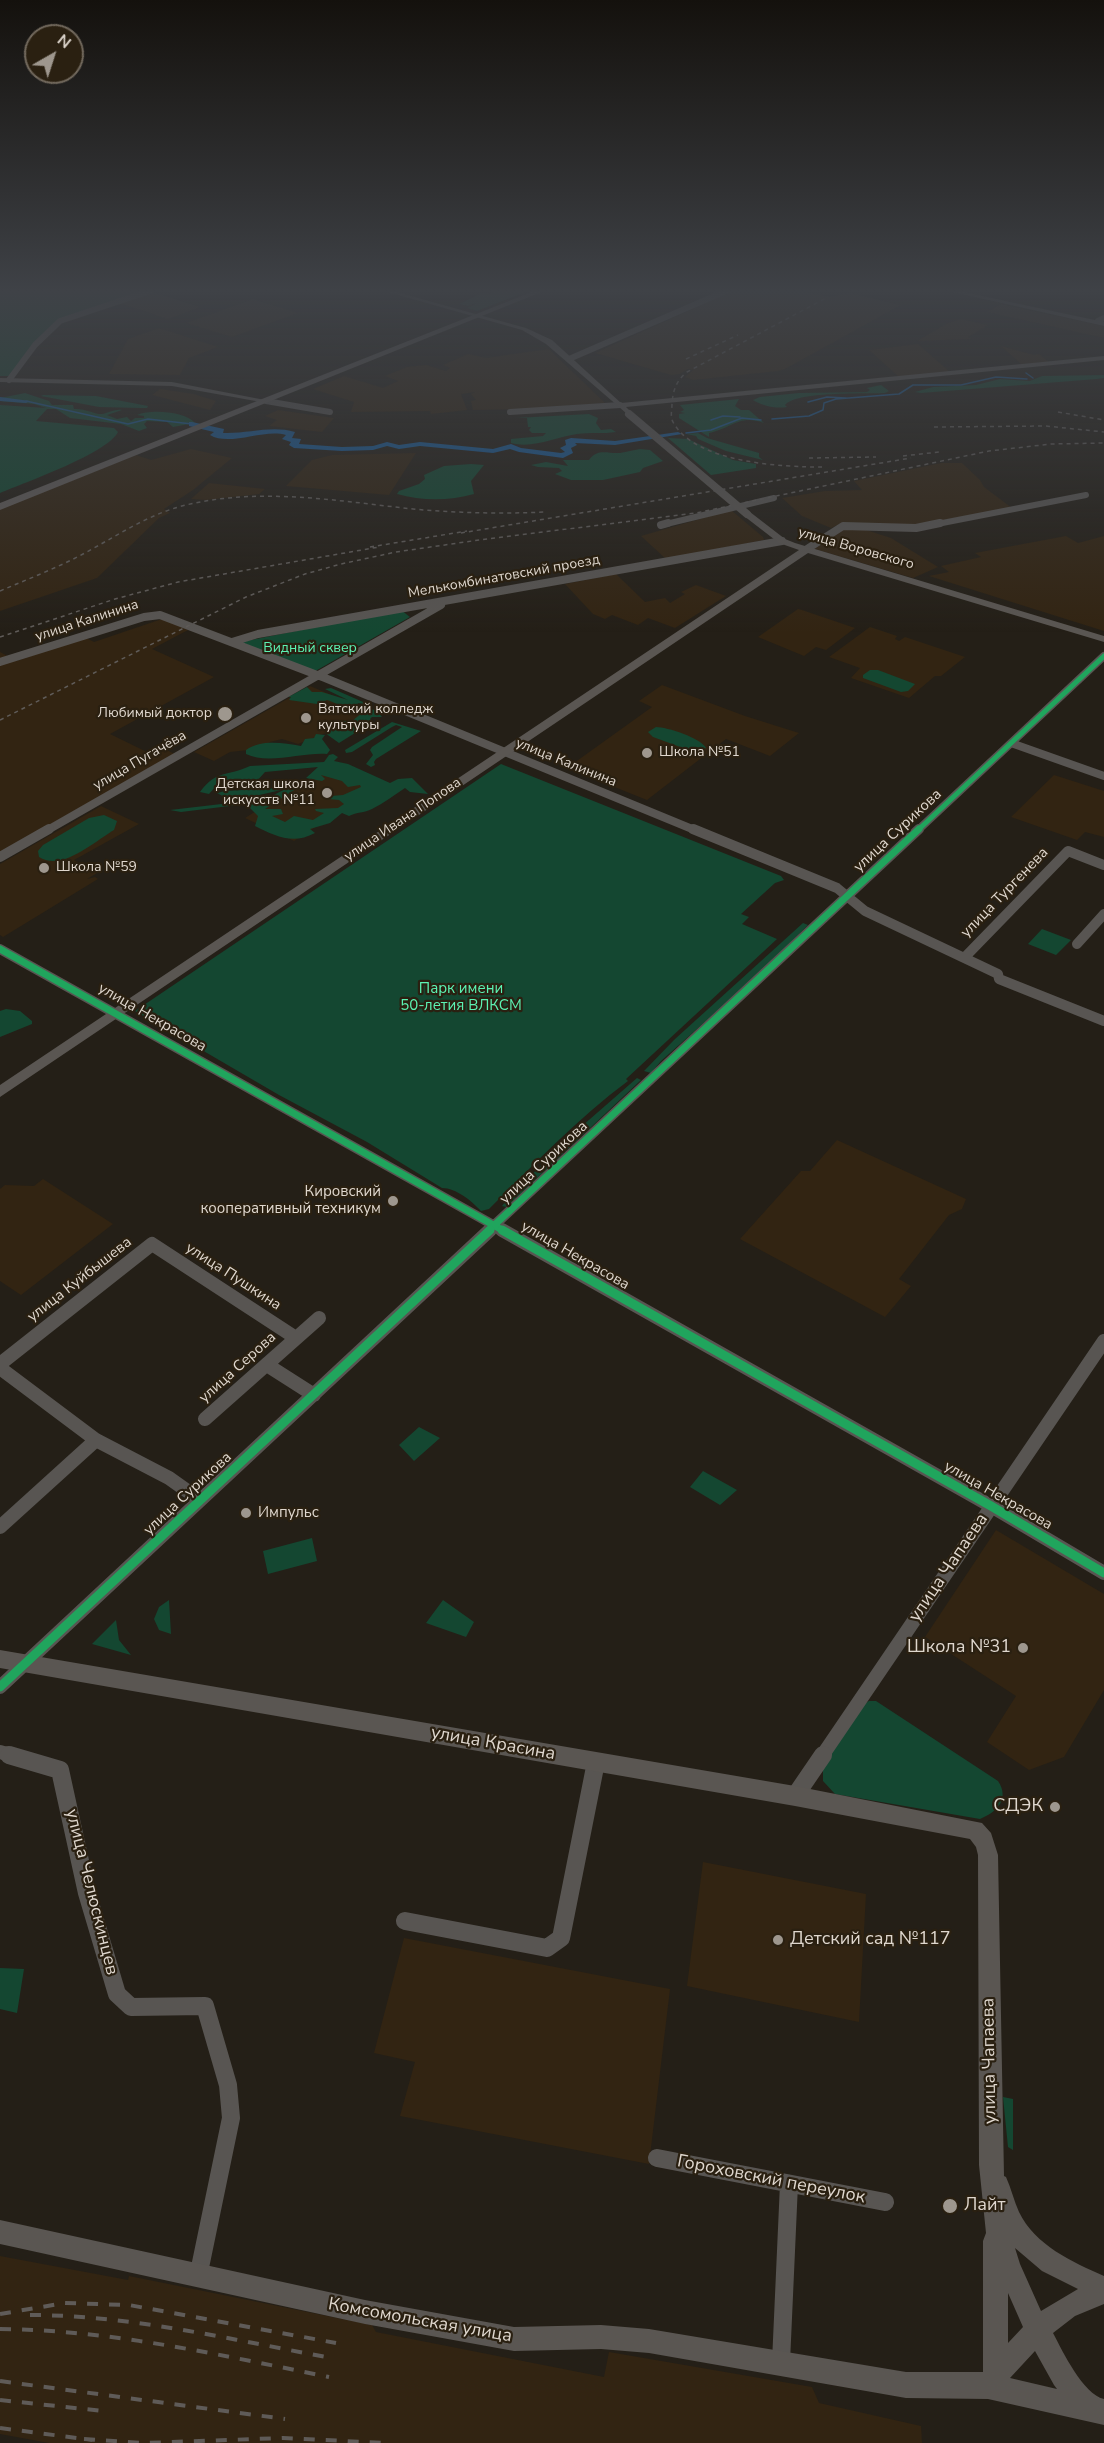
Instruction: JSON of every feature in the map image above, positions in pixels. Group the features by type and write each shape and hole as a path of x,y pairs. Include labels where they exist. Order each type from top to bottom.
{"highway":[{"path":"0,506 253,405"}],"main road":[{"name":"улица Воровского","path":"620,405 782,541 1104,639"},
{"name":"улица Ивана Попова","path":"0,1092 807,549"},
{"name":"улица Красина","path":"0,1659 963,1826 983,1836"},
{"name":"улица Чапаева","path":"983,1836 988,1848 991,2165 995,2214 992,2380"},
{"path":"991,2165 1011,2223 1023,2238 1061,2269 1104,2290"},
{"name":"улица Чапаева","path":"995,2214 1008,2266 1037,2330 1076,2394 1098,2411"},
{"name":"Комсомольская улица","path":"0,2232 198,2277 514,2339 601,2337 649,2341 906,2385 992,2380 1098,2411"},
{"path":"992,2380 1037,2330 1065,2307 1104,2290"}],"street":[{"path":"287,405 330,412"},
{"path":"510,412 620,405"},
{"path":"807,549 843,526 916,528 1086,495"},
{"path":"661,525 774,498"},
{"name":"Мелькомбинатовский проезд","path":"232,642 258,634 782,541"},
{"name":"улица Пугачёва","path":"0,856 450,600"},
{"name":"улица Калинина","path":"0,662 152,615 160,615 317,675 837,888 865,911 965,957 998,974 999,979 1104,1021"},
{"name":"улица Сурикова","path":"0,1687 1104,656"},
{"path":"1011,743 1104,776"},
{"name":"улица Тургенева","path":"965,957 1068,851 1104,865"},
{"path":"1077,944 1104,914"},
{"name":"улица Некрасова","path":"0,949 495,1226 1104,1573"},
{"name":"улица Пушкина","path":"152,1244 296,1338"},
{"name":"улица Куйбышева","path":"0,1366 152,1244"},
{"name":"улица Серова","path":"205,1419 319,1318"},
{"name":"улица Чапаева","path":"795,1796 1104,1341"},
{"path":"267,1365 314,1395"},
{"path":"0,1366 96,1440 169,1478 200,1500"},
{"path":"0,1527 96,1440"},
{"name":"улица Челюскинцев","path":"0,1752 60,1770 87,1893 117,1994 131,2007 205,2006 228,2085 231,2118 198,2277"},
{"path":"405,1921 547,1948 561,1938 596,1762"},
{"name":"Гороховский переулок","path":"657,2158 885,2202"},
{"path":"781,2362 789,2184"}],"shaded area":[{"path":"191,405 213,405 210,410"},
{"path":"353,405 465,405 467,410 431,414 430,411 351,412"},
{"path":"472,405 579,405 526,409 473,410"},
{"path":"278,410 334,418 322,432 269,426 277,420 265,416"},
{"path":"191,449 232,458 193,490 164,509 170,513 159,518 97,578 0,611 0,509 136,455 151,460"},
{"path":"416,453 389,495 286,486 312,460 332,455"},
{"path":"941,463 962,463 984,487 1012,508 910,526 840,524 831,528 802,516 782,498 825,491 862,490 854,481"},
{"path":"209,483 265,489 259,494 206,500 191,499"},
{"path":"731,510 764,540 666,559 641,536"},
{"path":"842,528 860,528 891,538 938,567 913,578 815,549 814,547"},
{"path":"1066,536 1078,543 1104,536 1104,631 929,576 949,572 941,566 981,557 975,553"},
{"path":"616,574 645,602 665,598 670,603 685,594 681,592 696,585 726,596 675,628 648,618 638,625 612,615 605,619 593,614 565,584"},
{"path":"798,609 855,628 826,650 816,647 804,656 758,637"},
{"path":"165,618 188,630 152,649 214,677 110,734 149,753 160,747 175,754 0,853 0,652 17,661 84,637 94,642"},
{"path":"870,627 897,636 895,639 899,641 905,637 965,657 941,676 935,676 909,698 851,678 860,668 829,657"},
{"name":"Школа №51","path":"662,685 745,716 799,733 770,756 726,739 647,800 567,768 652,707 639,701"},
{"name":"Вятский колледж культуры","path":"310,686 370,711 346,725 298,744 282,739 270,742 258,749 230,752 214,761 194,752"},
{"name":"Детская школа искусств №11","path":"335,762 383,783 294,841 245,818"},
{"path":"1054,775 1104,791 1104,837 1085,832 1077,840 1011,817"},
{"name":"Школа №59","path":"101,806 139,824 74,860 97,873 87,879 95,877 98,879 3,937 0,935 0,864"},
{"path":"837,1140 966,1199 962,1209 949,1215 899,1279 911,1286 885,1317 740,1239 801,1171 810,1171"},
{"path":"43,1179 113,1224 21,1295 0,1281 0,1189 5,1185 34,1186"},
{"name":"Школа №31","path":"996,1530 1104,1594 1104,1690 1064,1757 1029,1770 987,1742 1016,1696 925,1637"},
{"name":"Детский сад №117","path":"703,1862 866,1894 859,2022 687,1986"},
{"path":"404,1938 670,1989 649,2164 400,2116 415,2062 374,2053"},
{"path":"0,2256 128,2280 129,2276 372,2325 376,2332 604,2377 609,2352 812,2387 819,2403 921,2426 922,2443 49,2443 0,2434"}],"green space":[{"path":"0,405 46,408 37,405 73,405 74,409 97,414 122,410 107,415 117,419 127,417 131,421 135,418 144,418 144,416 137,415 143,413 176,414 195,423 173,427 167,422 147,421 144,424 147,428 139,431 121,424 70,418 56,409 47,409 36,421 114,428 118,432 99,449 83,458 0,493"},
{"path":"88,405 148,406 147,408"},
{"path":"680,405 736,405 741,410 749,410 764,423 742,421 709,433 709,437 679,418 679,414 685,413 680,412 684,410"},
{"path":"765,405 785,405 787,407 778,408"},
{"path":"589,414 598,418 596,423 601,430 611,429 616,432 569,435 528,445 511,443 511,439 543,436 546,433 532,433 529,430 531,427 528,427 527,418 516,418"},
{"path":"698,433 707,438 759,453 759,457 763,460 726,451 696,436 686,434"},
{"path":"668,438 688,439 733,460 756,464 756,468 711,475"},
{"path":"640,449 650,450 663,461 643,468 640,472 603,480 571,480 555,474 562,471 559,468 531,465 546,462 568,466 563,460 589,460 599,453 620,453"},
{"path":"484,465 471,481 474,494 436,499 397,494 399,491 419,484 425,479 424,475 444,466"},
{"name":"Видный сквер","path":"401,610 410,617 312,673 241,642"},
{"path":"870,670 878,670 915,684 908,691 901,692 863,678 863,675"},
{"path":"307,687 312,692 322,692 348,700 325,689 331,688 370,705 358,703 359,706 351,708 327,700 317,704 289,700 291,697 288,697"},
{"path":"367,709 376,710 382,717 372,717 369,725 363,723 363,728 339,743 325,733 325,729 336,721 352,721"},
{"path":"392,722 421,731 376,759 375,765 371,767 366,764 373,755 370,750 372,747 402,727 396,725 352,752 346,753 345,750"},
{"path":"656,727 698,740 706,748 694,752 653,737 648,732"},
{"path":"316,734 325,735 322,739 330,750 327,754 265,758 246,754 246,750 259,744 280,743 301,746 305,739 314,738"},
{"path":"333,754 338,757 334,761 348,764 390,783 398,779 412,778 428,794 410,792 405,788 372,809 349,816 342,813 330,823 310,829 315,833 307,837 292,839 277,836 255,826 258,816 246,804 181,812 170,810 230,803 230,800 217,793 225,791 280,788 281,790 255,796 253,803 257,804 302,780 305,783 265,809 281,809 283,814 272,816 285,822 294,816 313,820 324,813 315,809 338,808 344,804 339,800 328,799 331,796 343,795 361,787 360,785 348,787 342,781 321,775 325,779 322,781 306,778 318,767 265,772 256,782 217,785 209,794 200,792 217,777 250,766 324,762 329,755"},
{"name":"Парк имени 50-летия ВЛКСМ","path":"501,764 781,876 784,880 775,883 741,914 749,917 742,924 777,939 626,1079 628,1081 556,1142 489,1209 481,1211 458,1193 442,1188 367,1142 279,1095 135,1011"},
{"path":"104,815 117,821 114,830 88,847 58,861 48,861 39,857 38,851 43,845 89,818"},
{"path":"803,923 808,925 761,972 661,1061 651,1073 644,1071 675,1039"},
{"path":"1042,929 1071,940 1056,955 1028,944"},
{"path":"6,1009 20,1011 32,1021 32,1024 0,1037 0,1011"},
{"path":"637,1078 641,1080 516,1198 506,1207 502,1206 514,1191 566,1140"},
{"path":"419,1427 440,1438 414,1461 399,1445"},
{"path":"703,1471 737,1490 720,1505 690,1487"},
{"path":"312,1538 317,1561 268,1574 263,1551"},
{"path":"169,1600 171,1634 159,1630 154,1619 159,1607"},
{"path":"443,1600 474,1622 466,1637 426,1623"},
{"path":"116,1620 119,1640 131,1655 92,1644"},
{"path":"876,1701 998,1781 1003,1794 996,1809 980,1819 835,1794 823,1781 823,1765 864,1704"},
{"path":"0,1968 24,1969 17,2013 0,2009"},
{"path":"1003,2097 1013,2099 1013,2150 1008,2147"}],"waterway":[{"path":"44,405 128,424 148,419 192,424"},
{"path":"772,419 809,416 823,410 824,405"},
{"path":"711,420 723,416 740,417"},
{"path":"686,433 711,430 742,418 761,420"},
{"path":"192,424 221,431 214,435 241,436 278,430 292,434 286,439 298,441 294,446 342,449 373,448 387,444 399,447 420,444 493,451 511,446 519,450 563,456 570,451 564,448 573,445 568,442 571,440 615,443 678,434"}],"railway":[{"path":"672,405 673,422 684,436 719,454 763,464 822,467"},
{"path":"1058,412 1104,420"},
{"path":"934,427 1046,426 1104,432"},
{"path":"0,720 246,597 305,574 341,564 396,552 479,540 696,513 989,451 1051,444 1104,443"},
{"path":"903,456 939,452"},
{"path":"809,458 876,457"},
{"path":"461,533 911,458"},
{"path":"0,591 73,559 159,514 186,505 214,500 242,497 299,497 413,509 495,513 545,512"},
{"path":"370,547 467,531"},
{"path":"0,637 115,599 178,582 379,547"},
{"path":"0,2314 65,2303 129,2305 336,2343"},
{"path":"30,2315 68,2316 144,2324 332,2358"},
{"path":"0,2329 42,2330 125,2339 207,2352 329,2377"},
{"path":"0,2381 285,2419"},
{"path":"0,2400 103,2411"},
{"path":"0,2428 85,2439"},
{"path":"85,2439 144,2443 283,2438 386,2443"},
{"path":"85,2439 92,2440"}],"cycle path":[{"path":"0,1687 1104,656"},
{"path":"0,949 991,1506 1104,1573"}],"place":[{"name":"Любимый доктор","path":"225,714"},
{"name":"Вятский колледж культуры","path":"306,718"},
{"name":"Школа №51","path":"647,753"},
{"name":"Детская школа искусств №11","path":"327,793"},
{"name":"Школа №59","path":"44,868"},
{"name":"Кировский кооперативный техникум","path":"393,1201"},
{"name":"Импульс","path":"246,1513"},
{"name":"Школа №31","path":"1023,1648"},
{"name":"СДЭК","path":"1055,1807"},
{"name":"Детский сад №117","path":"778,1940"},
{"name":"Лайт","path":"950,2206"}]}
